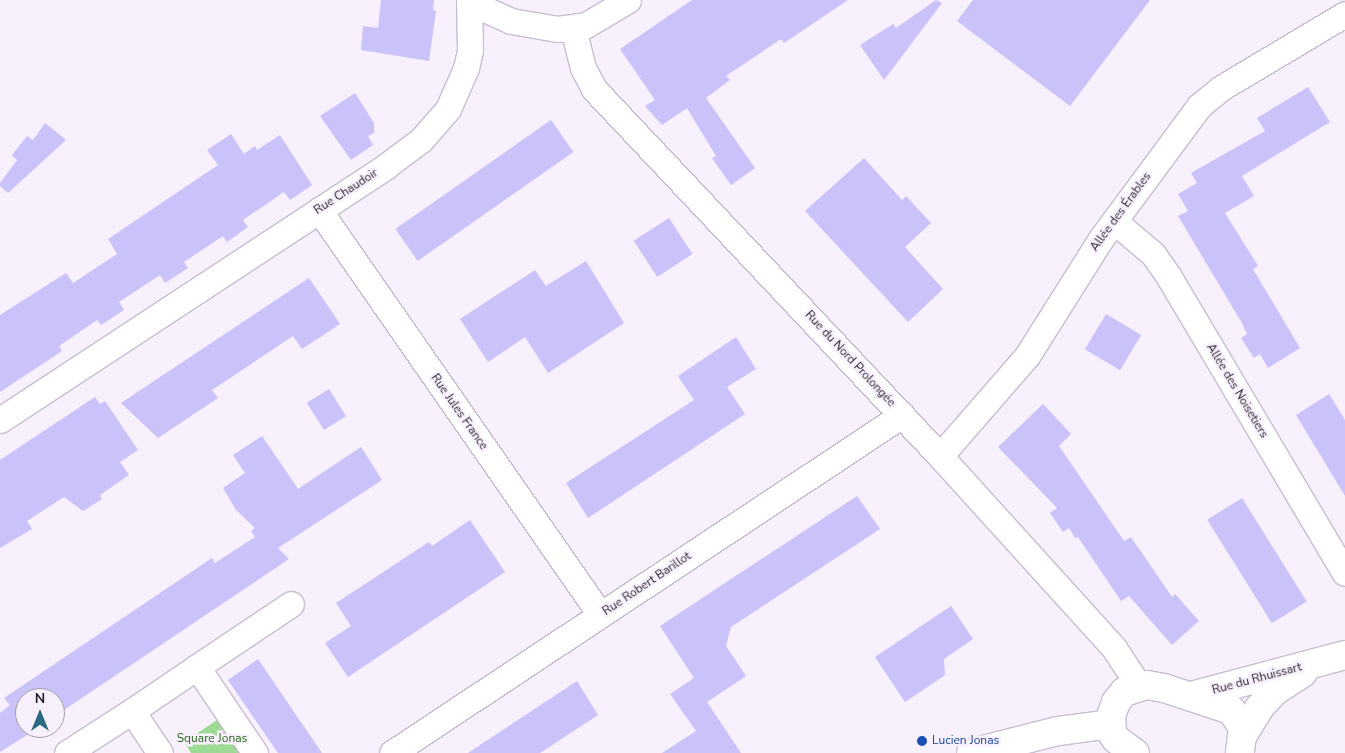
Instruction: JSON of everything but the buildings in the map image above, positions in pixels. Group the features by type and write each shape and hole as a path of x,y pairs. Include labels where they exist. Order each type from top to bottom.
{"street":[{"name":"Rue Chaudoir","path":"0,420 407,152 435,125 448,109 466,68 470,50 469,1 511,21 528,26 558,30 573,28 601,17 628,0"},
{"name":"Allée des Érables","path":"940,456 1027,356 1114,221 1199,106 1221,88 1344,18"},
{"name":"Rue du Nord Prolongée","path":"573,28 583,68 594,89 940,456 1114,648 1139,686"},
{"name":"Rue Jules France","path":"319,210 600,615"},
{"name":"Allée des Noisetiers","path":"1114,221 1153,254 1169,277 1345,573"},
{"name":"Rue Robert Barillot","path":"392,753 902,415"},
{"path":"66,753 291,604"},
{"name":"Rue du Rhuissart","path":"1191,696 1258,677 1334,659"},
{"name":"Rue du Rhuissart","path":"1242,744 1259,708 1275,691 1284,683 1334,659"},
{"path":"197,667 255,753"},
{"path":"1135,753 1116,739 1111,724 1114,708 1120,696 1131,688 1139,686 1164,688 1231,710 1240,721 1242,744"},
{"path":"132,711 160,753"},
{"path":"971,753 1058,730 1111,724"}],"green space":[{"name":"Square Jonas","path":"217,720 239,753 191,753 184,742"}],"place":[{"name":"Lucien Jonas","path":"922,741"}]}
